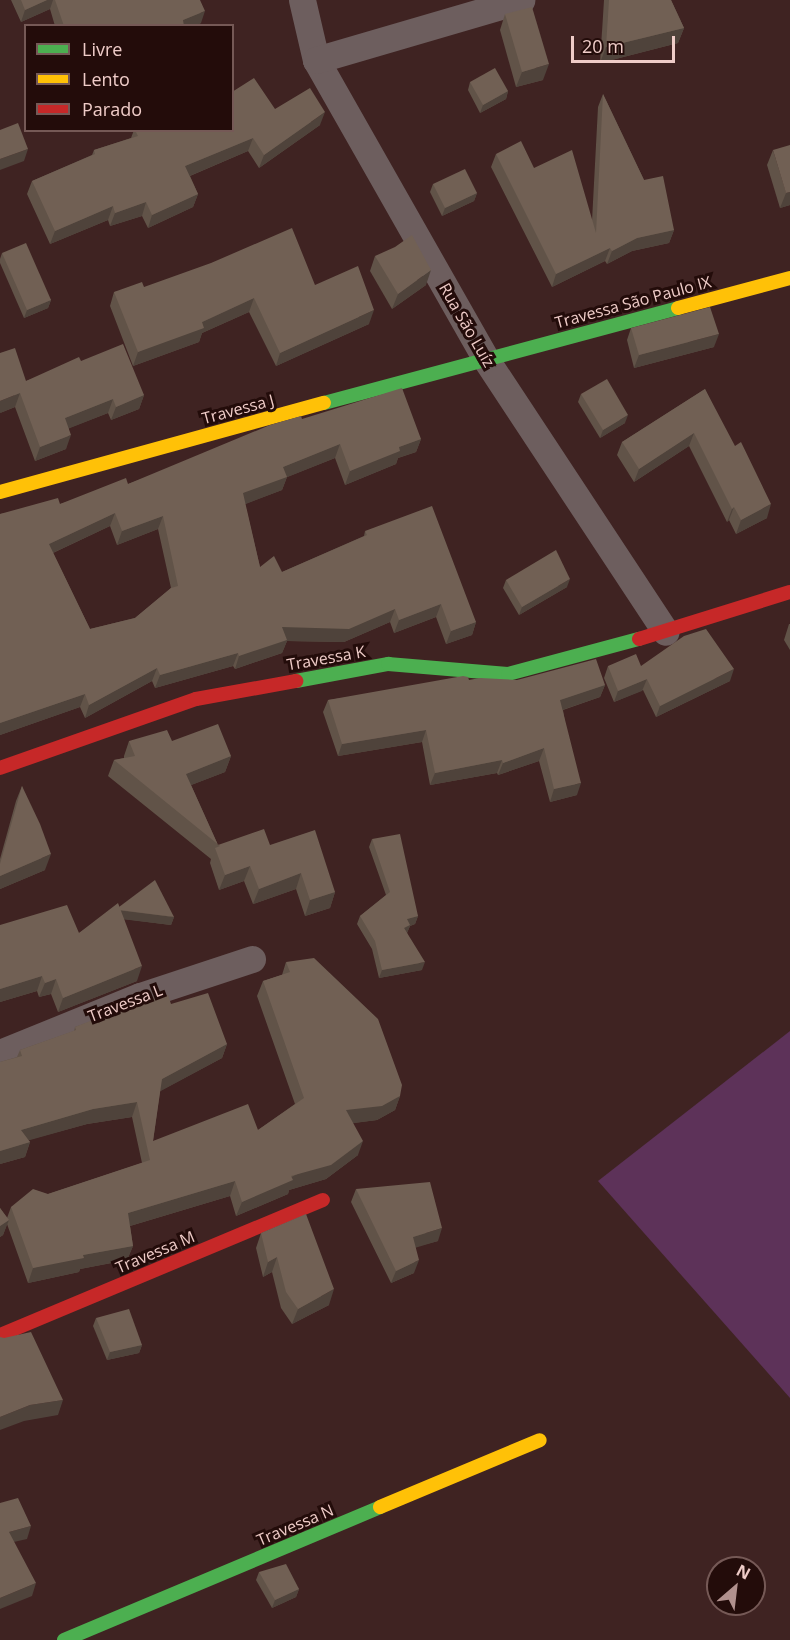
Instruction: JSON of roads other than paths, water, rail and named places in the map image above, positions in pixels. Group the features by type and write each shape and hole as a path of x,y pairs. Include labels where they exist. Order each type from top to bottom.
{"street":[{"name":"Rua São Luíz","path":"302,0 316,60 485,358 666,632"},
{"path":"316,60 521,0"},
{"name":"Travessa São Paulo IX","path":"485,358 790,278"},
{"name":"Travessa J","path":"0,492 485,358"},
{"name":"Travessa K","path":"0,768 196,699 388,663 508,674 666,632 790,592"},
{"name":"Travessa L","path":"0,1053 140,996 252,959"},
{"name":"Travessa M","path":"0,1335 323,1200"},
{"name":"Travessa N","path":"64,1640 540,1440"}]}
